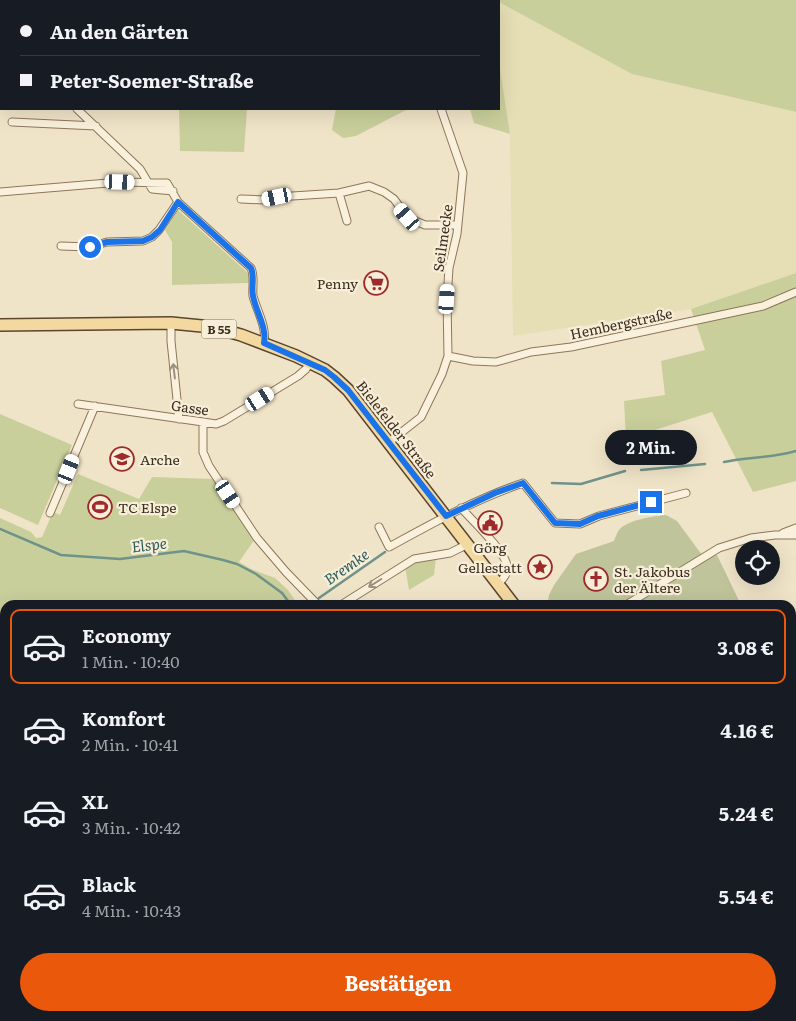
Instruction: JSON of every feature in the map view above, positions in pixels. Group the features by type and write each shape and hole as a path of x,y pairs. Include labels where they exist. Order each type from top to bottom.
{"main road":[{"name":"Bielefelder Straße","path":"0,326 171,323 212,327 264,343 310,362 334,377 348,390 511,600"}],"street":[{"path":"78,110 140,169 148,182"},
{"name":"Seilmecke","path":"388,443 421,417 442,374 448,356 447,299 449,268 458,225 462,173 441,110"},
{"path":"12,122 96,126"},
{"path":"0,192 97,183 167,183 178,202 251,268 253,272 253,296 265,333 264,343"},
{"path":"241,199 265,200 277,197 339,193 369,186 394,199 407,217 426,226 458,225"},
{"path":"339,193 347,221"},
{"path":"61,246 90,247 107,242 143,241 152,237 160,230 178,202"},
{"name":"Hembergstraße","path":"448,356 473,361 496,362 530,352 571,347 763,306 796,292"},
{"path":"171,323 172,360 179,418"},
{"name":"Gasse","path":"78,404 216,424 303,373 310,362"},
{"path":"50,513 95,406"},
{"path":"203,422 203,452 209,466 257,538 313,600"},
{"path":"379,527 389,547 461,508 523,483 555,523 580,524 598,516 686,493"},
{"path":"461,508 506,561 508,568 499,583"},
{"path":"775,535 796,528"},
{"path":"634,600 719,548 752,538 796,535"},
{"path":"348,600 409,562 450,553 468,544"}],"shaded area":[{"path":"500,3 632,74 796,112 796,273 691,309 513,336 510,134 500,69"}],"green space":[{"path":"500,0 796,0 796,112 632,74 500,3"},
{"path":"500,69 510,134 474,123 470,110 500,110"},
{"path":"179,110 247,110 244,152 180,151"},
{"path":"336,110 406,110 356,136 343,138 332,130"},
{"path":"178,210 249,274 249,283 172,285 172,242 165,230"},
{"path":"796,273 796,481 753,492 712,412 626,439 624,401 665,395 661,361 705,350 691,309"},
{"path":"0,414 72,445 38,525 0,508"},
{"path":"78,474 139,499 152,477 214,479 255,539 239,562 251,569 275,578 288,590 295,600 0,600 0,518 31,532 36,538 42,537 53,512 60,515"},
{"path":"666,515 677,521 702,555 630,600 548,600 554,585 576,554 614,541 619,530 623,527 634,521"},
{"path":"717,555 739,600 642,600 709,557"},
{"path":"436,558 434,575 409,590 405,566 414,560"}],"waterway":[{"name":"Bremke","path":"724,462 796,451"},
{"name":"Bremke","path":"641,470 705,464"},
{"name":"Bremke","path":"552,483 581,484 625,471"},
{"name":"Elspe","path":"0,529 61,555 120,559 184,551 223,560 237,564 256,574 282,593 287,600"},
{"name":"Bremke","path":"319,598 385,552"}],"place":[{"name":"Penny","path":"376,283"},
{"name":"Arche","path":"122,459"},
{"name":"TC Elspe","path":"100,507"},
{"name":"Görg","path":"490,523"},
{"name":"Gellestatt","path":"540,567"},
{"name":"St. Jakobus der Ältere","path":"596,579"}],"route":[{"path":"90,247 107,242 143,241 152,237 160,230 178,202 251,268 253,272 253,296 265,333 264,343 325,370 348,390 446,516 495,493 523,483 555,523 580,524 598,516 651,502"}]}
